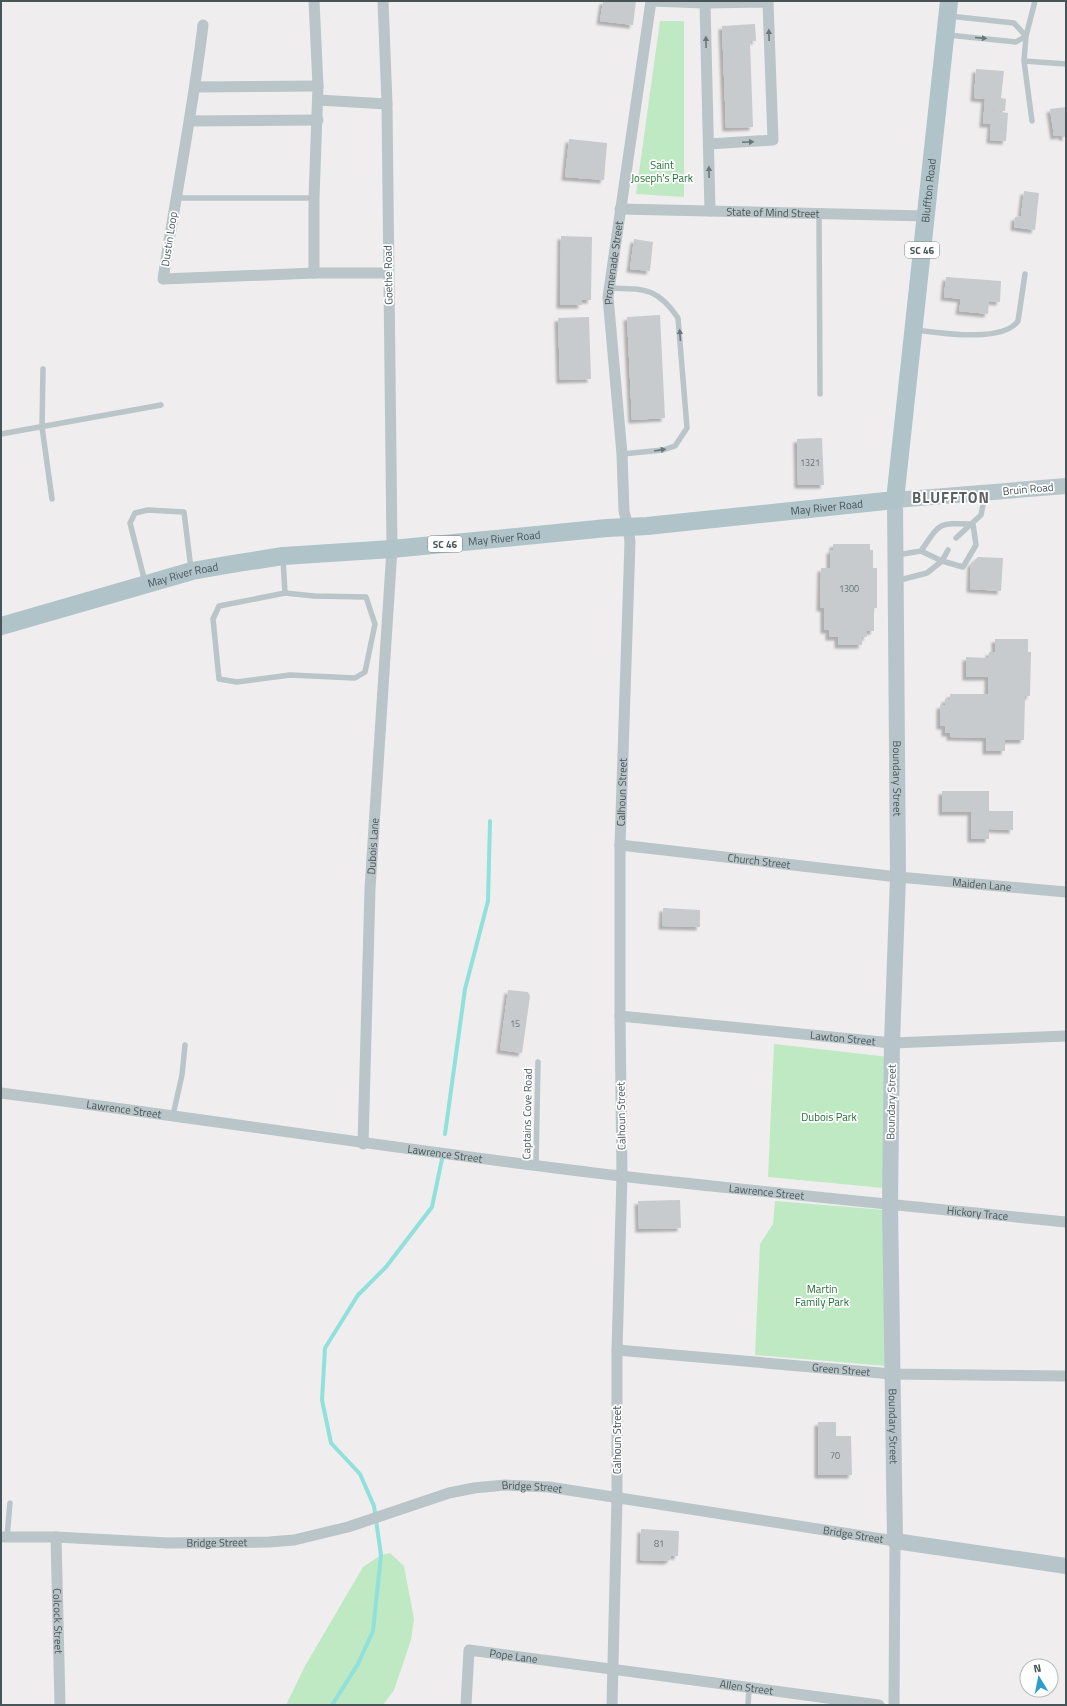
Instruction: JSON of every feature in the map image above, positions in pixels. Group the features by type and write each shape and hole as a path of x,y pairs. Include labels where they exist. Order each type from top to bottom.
{"main road":[{"name":"Bluffton Road","path":"895,500 948,8"},
{"name":"May River Road","path":"1,626 192,571 283,556 392,549 895,500"}],"street":[{"path":"314,1 318,86 318,120 314,198 314,272"},
{"name":"Goethe Road","path":"383,1 387,104 387,273 392,549"},
{"path":"651,1 705,3 768,2 773,140 709,144"},
{"name":"Promenade Street","path":"628,527 624,511 622,454 608,297 651,1"},
{"path":"705,3 710,211"},
{"name":"Dustin Loop","path":"203,25 196,87 175,198 163,279 314,272 387,273"},
{"path":"196,87 318,86"},
{"path":"318,100 387,104"},
{"path":"190,121 318,120"},
{"name":"State of Mind Street","path":"620,209 926,216"},
{"name":"Bruin Road","path":"895,500 1066,486"},
{"name":"Boundary Street","path":"894,1705 895,1541 890,1204 892,1043 898,877 895,500"},
{"name":"Calhoun Street","path":"612,1705 617,1498 617,1350 622,1176 620,845 630,542 628,527"},
{"name":"Dubois Lane","path":"364,1144 370,889 392,549"},
{"name":"Church Street","path":"620,845 898,877"},
{"name":"Maiden Lane","path":"898,877 1066,892"},
{"name":"Lawton Street","path":"620,1016 892,1043 1066,1036"},
{"name":"Lawrence Street","path":"1,1093 173,1115 364,1144 622,1176 890,1204"},
{"name":"Hickory Trace","path":"890,1204 1066,1222"},
{"name":"Green Street","path":"617,1350 892,1374 1066,1376"},
{"name":"Bridge Street","path":"4,1537 56,1537 168,1543 269,1542 294,1540 348,1527 449,1493 474,1488 505,1485 549,1487 1066,1566"},
{"name":"Colcock Street","path":"56,1537 60,1705"},
{"name":"Pope Lane","path":"466,1705 469,1650 613,1669"},
{"name":"Allen Street","path":"613,1669 879,1705"}],"lane":[{"path":"1032,121 1024,61 1026,36 1035,1"},
{"path":"948,8 1014,23 1026,36"},
{"path":"946,35 1016,42 1026,36"},
{"path":"1024,61 1066,64"},
{"path":"175,198 314,198"},
{"path":"819,214 820,394"},
{"path":"914,330 953,335 972,335 1008,330 1014,327 1018,322 1025,274"},
{"path":"609,288 648,290 660,296 669,305 678,318 687,428 675,446 663,450 622,454"},
{"path":"43,369 42,427 52,499"},
{"path":"1,434 161,405"},
{"path":"956,538 973,524 981,515 986,492"},
{"path":"146,584 130,523 135,513 148,510 184,512 192,571"},
{"path":"921,551 939,526 947,523 973,524"},
{"path":"896,555 921,551 942,561 963,567 976,545 973,524"},
{"path":"896,581 927,573 942,561 948,550"},
{"path":"283,556 285,593"},
{"path":"285,593 314,596 366,597 374,624 365,672 355,678 290,675 237,682 219,679 213,619 219,606 285,593"},
{"path":"173,1115 182,1075 185,1045"},
{"name":"Captains Cove Road","path":"536,1165 538,1062"},
{"path":"4,1537 10,1503"},
{"path":"748,1705 749,1688"}],"green space":[{"name":"Saint Joseph's Park","path":"660,21 684,21 684,197 636,194"},
{"name":"Dubois Park","path":"774,1044 889,1057 884,1188 768,1177"},
{"name":"Martin Family Park","path":"775,1201 885,1210 887,1366 755,1355 760,1244 773,1224"},
{"path":"390,1553 404,1566 414,1619 411,1640 394,1690 383,1705 286,1705 305,1666 363,1567 381,1555"}],"building":[{"path":"603,1 636,1 633,25 600,21"},
{"path":"755,24 756,41 750,41 753,127 726,128 722,26"},
{"path":"976,69 1004,71 1001,98 1006,99 1005,111 993,111 1008,113 1006,141 990,140 991,124 983,124 985,99 974,98"},
{"path":"1066,107 1066,137 1062,137 1062,135 1054,136 1050,109"},
{"path":"569,139 607,143 604,180 565,177"},
{"path":"1024,191 1039,193 1035,230 1014,227 1015,217 1021,216"},
{"path":"561,236 592,237 591,300 581,300 582,305 560,305"},
{"path":"634,239 653,242 650,271 630,269"},
{"path":"946,277 1001,281 1000,302 989,301 988,314 959,311 961,299 944,297"},
{"path":"660,315 665,418 632,420 627,317"},
{"path":"589,317 591,379 560,380 558,318"},
{"path":"822,438 824,485 798,485 797,439"},
{"path":"833,544 870,544 870,550 873,550 873,568 877,568 877,608 874,608 874,631 867,631 867,637 862,637 862,645 838,645 838,637 829,637 829,630 824,630 824,608 820,608 821,568 830,568 830,550 833,550"},
{"path":"978,557 1003,558 1001,591 970,589 971,564"},
{"path":"995,639 1028,639 1028,652 1031,652 1030,696 1025,696 1024,740 1005,740 1005,751 986,751 986,738 950,737 950,733 945,733 945,726 940,726 940,705 945,705 945,699 950,699 950,694 988,694 988,677 966,677 966,657 988,658 989,652 995,652"},
{"path":"942,791 989,791 989,811 1013,811 1013,830 989,829 989,839 971,839 971,812 942,812"},
{"path":"663,908 700,910 700,927 662,926"},
{"path":"508,990 528,992 530,996 522,1053 500,1050"},
{"path":"680,1200 681,1228 639,1229 638,1201"},
{"path":"818,1422 836,1422 836,1436 851,1436 852,1475 818,1475"},
{"path":"641,1529 679,1531 678,1556 671,1556 671,1559 667,1561 640,1560"}],"waterway":[{"path":"445,1134 465,989 488,901 490,821"},
{"path":"332,1705 358,1664 373,1631 381,1555 374,1506 360,1474 331,1443 322,1400 325,1348 358,1295 386,1267 432,1207 442,1159"}],"district":[{"name":"BLUFFTON","path":"951,497"}]}
